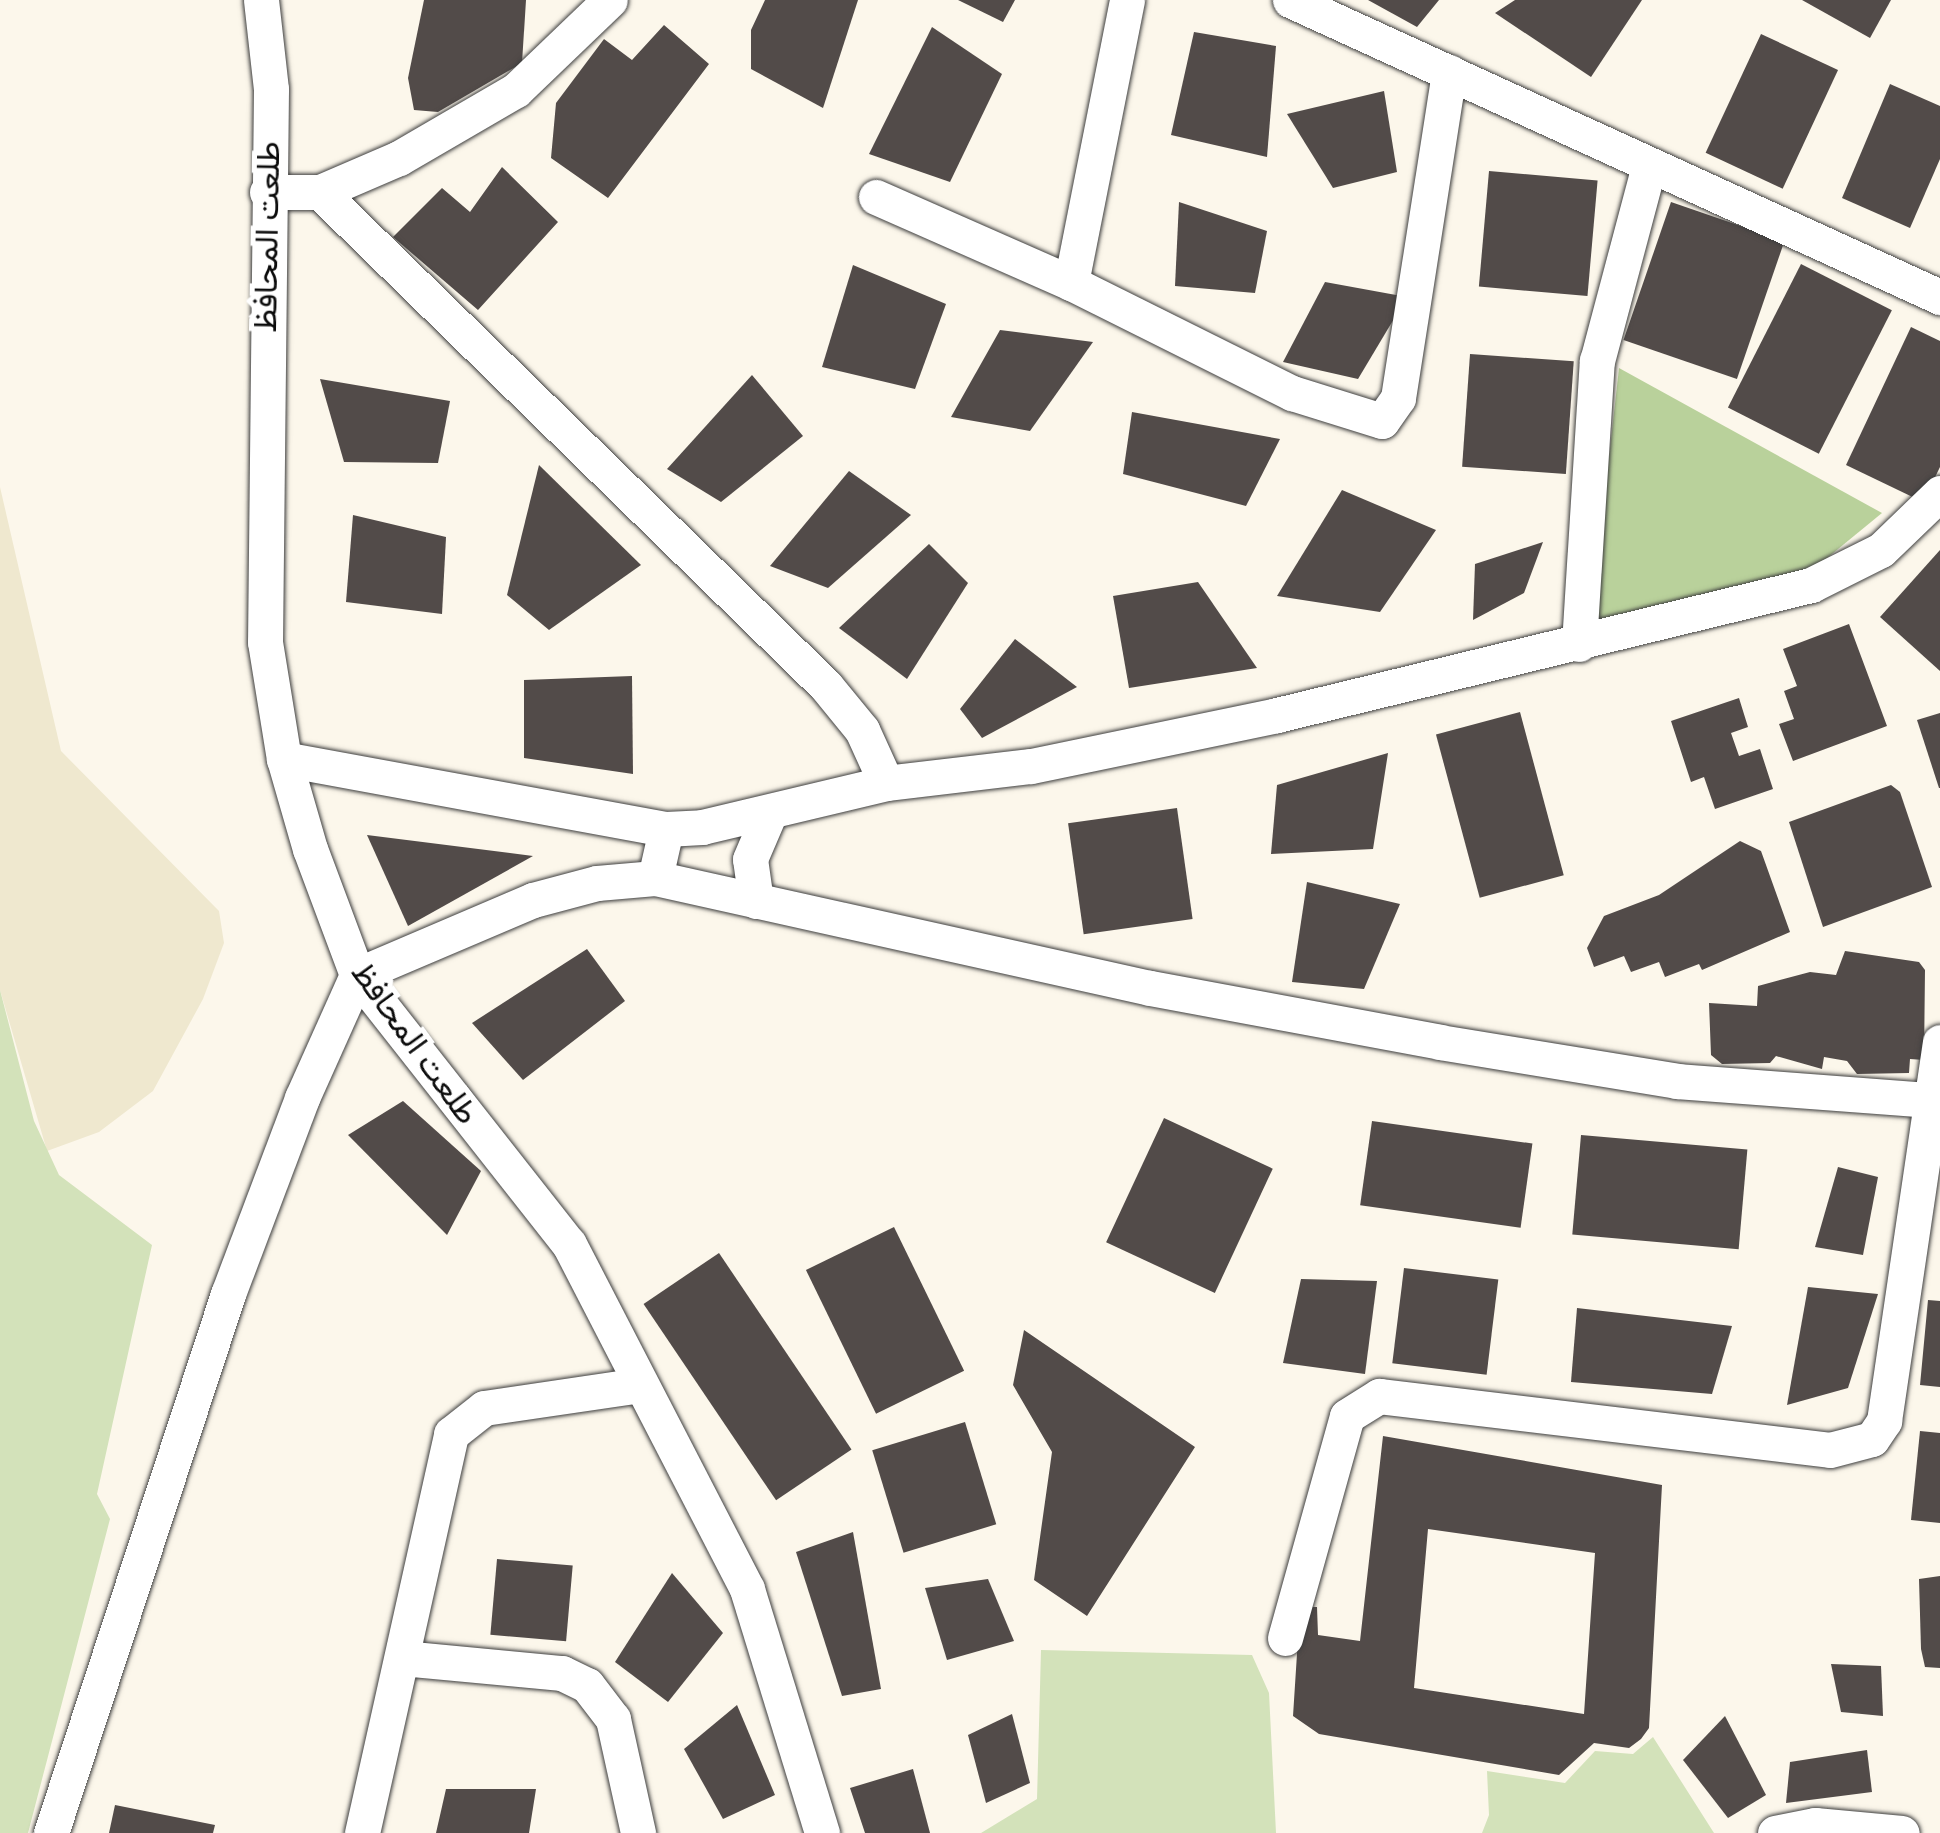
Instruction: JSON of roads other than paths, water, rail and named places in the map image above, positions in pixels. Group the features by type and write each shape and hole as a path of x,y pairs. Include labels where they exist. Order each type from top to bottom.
{"street":[{"name":"طلعت المحافظ","path":"261,0 270,89 266,642 284,759 357,975 568,1244 746,1589 822,1833"},
{"path":"267,192 320,192 399,158 516,90 610,0"},
{"path":"1071,283 1126,0"},
{"path":"1290,0 1940,297"},
{"path":"876,198 1071,283 1292,393 1382,421 1398,398 1448,72"},
{"path":"1579,644 1597,361 1649,165"},
{"path":"320,192 826,686 862,730 886,783"},
{"path":"284,759 666,829 770,812 886,783 1050,762 1579,644 1811,585 1881,550 1940,492"},
{"path":"756,901 750,859 770,812"},
{"path":"655,878 666,829"},
{"path":"51,1833 228,1294 302,1098 357,975 533,900 597,883 655,878 1150,988 1440,1042 1677,1081 1938,1101"},
{"path":"1286,1638 1347,1416 1379,1396 1830,1450 1872,1439 1884,1421 1938,1101 1940,1042"},
{"path":"362,1833 457,1424 484,1408 639,1385"},
{"path":"402,1658 562,1673 586,1685 614,1719 638,1833"},
{"path":"1775,1833 1815,1825 1902,1833"}]}
